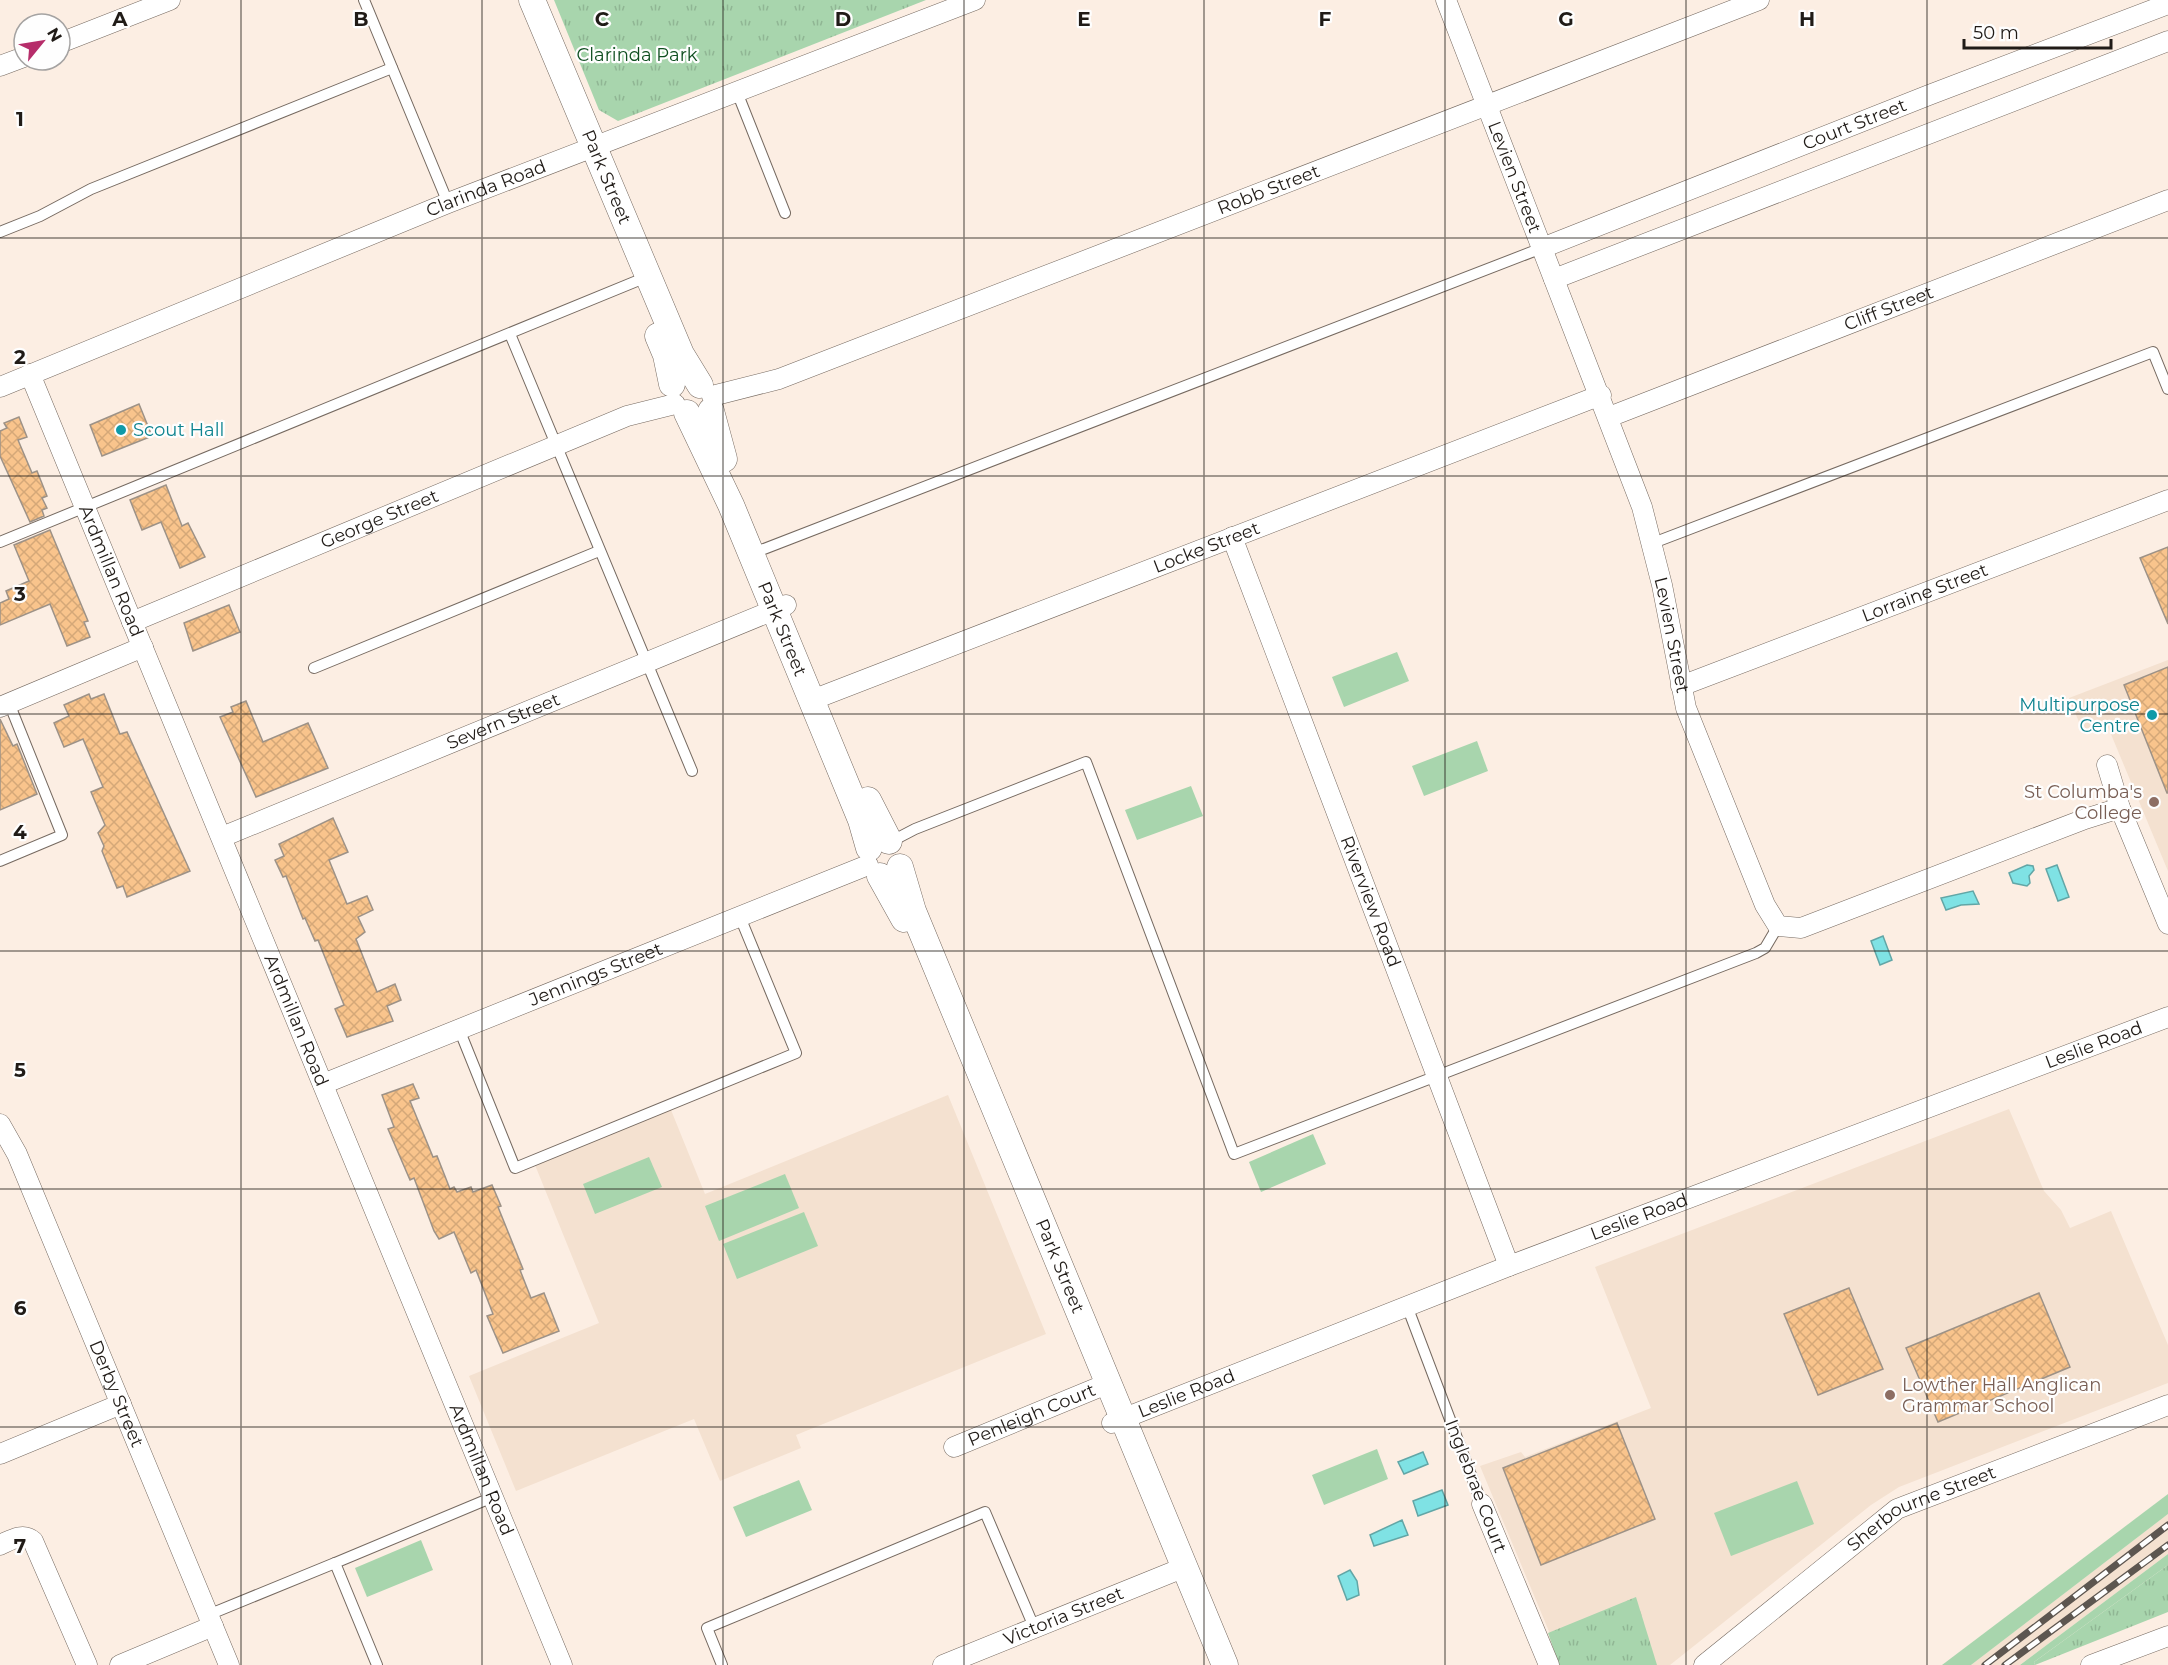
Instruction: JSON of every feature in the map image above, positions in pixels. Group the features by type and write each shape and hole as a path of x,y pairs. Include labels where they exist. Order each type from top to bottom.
{"street":[{"path":"72,38 170,0"},
{"name":"Park Street","path":"519,0 588,148"},
{"name":"Park Street","path":"532,0 588,148 642,279 666,355 721,452 757,552 818,698 861,820 913,911 1179,1569 1225,1665"},
{"name":"Clarinda Road","path":"0,387 448,203 975,0"},
{"name":"Levien Street","path":"1446,0 1601,395 1653,543 1681,686 1699,744 1765,905 1778,926"},
{"name":"Robb Street","path":"692,399 779,379 1759,0"},
{"name":"Court Street","path":"1542,248 1919,99 2168,4"},
{"name":"Court Street","path":"1554,279 2168,41"},
{"name":"Cliff Street","path":"1608,417 2168,200"},
{"name":"Ardmillan Road","path":"30,375 562,1665"},
{"name":"Locke Street","path":"818,698 1601,395"},
{"name":"George Street","path":"132,622 627,416 692,399"},
{"name":"Lorraine Street","path":"1681,686 2168,500"},
{"name":"Riverview Road","path":"1232,537 1509,1266"},
{"name":"Severn Street","path":"222,837 780,607"},
{"path":"4,705 143,647"},
{"path":"2106,765 2120,808 2168,924"},
{"path":"1778,926 1801,928 2085,819 2120,808"},
{"name":"Jennings Street","path":"323,1084 740,917 883,856"},
{"name":"Leslie Road","path":"1118,1421 1509,1266 2168,1017"},
{"name":"Derby Street","path":"0,1124 17,1154 229,1665"},
{"name":"Penleigh Court","path":"954,1447 1104,1386"},
{"path":"0,1454 121,1404"},
{"name":"Sherbourne Street","path":"1704,1665 1897,1509 2168,1405"},
{"name":"Inglebrae Court","path":"1482,1504 1549,1665"},
{"path":"0,1545 19,1537 30,1538 33,1541 87,1665"},
{"name":"Park Street","path":"1179,1569 1212,1665"},
{"name":"Victoria Street","path":"943,1665 1179,1569"},
{"path":"120,1665 210,1621"},
{"path":"2091,1665 2168,1636"}],"lane":[{"path":"364,0 448,203"},
{"path":"0,232 40,216 91,189 392,68"},
{"path":"736,92 785,213"},
{"path":"757,552 1542,248"},
{"path":"0,542 642,279"},
{"path":"510,334 692,771"},
{"path":"1653,543 2153,352 2168,389"},
{"path":"314,668 599,551"},
{"path":"0,861 62,835 4,705"},
{"path":"883,856 915,829 1086,762 1234,1154 1756,953 1765,948 1778,926"},
{"path":"459,1029 515,1168 796,1053 740,917"},
{"name":"Inglebrae Court","path":"1407,1306 1482,1504"},
{"path":"210,1621 335,1563 493,1497"},
{"path":"722,1665 707,1628 985,1512 1034,1628"},
{"path":"335,1563 377,1665"}],"shaded area":[{"name":"St Columba's College","path":"2168,660 2168,871 2108,727 2084,734 2069,698"},
{"path":"948,1095 1046,1334 796,1435 801,1448 720,1481 694,1419 516,1491 469,1376 599,1323 535,1165 671,1110 705,1194"},
{"name":"Lowther Hall Anglican Grammar School","path":"2009,1109 2044,1191 2061,1210 2070,1228 2111,1211 2168,1345 2168,1383 1899,1487 1871,1505 1670,1665 1563,1665 1480,1466 1521,1452 1525,1457 1651,1408 1595,1267"},
{"path":"2168,1514 2168,1554 2020,1665 1971,1665"}],"green space":[{"name":"Clarinda Park","path":"554,0 926,0 618,121 599,110"},
{"path":"1397,652 1409,681 1344,707 1332,677"},
{"path":"1477,741 1488,771 1424,796 1412,766"},
{"path":"1191,786 1203,816 1137,840 1125,810"},
{"path":"1313,1134 1326,1164 1261,1192 1249,1162"},
{"path":"649,1157 662,1187 595,1214 583,1184"},
{"path":"785,1174 799,1208 719,1241 705,1206"},
{"path":"804,1212 818,1246 737,1279 723,1244"},
{"path":"1377,1449 1388,1479 1324,1505 1312,1475"},
{"path":"799,1480 812,1510 746,1537 733,1507"},
{"path":"1797,1481 1814,1524 1731,1556 1714,1513"},
{"path":"2168,1494 2168,1514 1971,1665 1942,1665"},
{"path":"421,1540 433,1570 367,1597 355,1568"},
{"path":"2168,1554 2168,1565 2034,1662 2035,1665 2020,1665"},
{"path":"2168,1565 2168,1612 2035,1665 2034,1662"},
{"path":"1636,1597 1657,1665 1559,1665 1548,1633"}],"water":[{"path":"2027,865 2033,866 2034,870 2029,876 2030,883 2027,886 2013,883 2009,873"},
{"path":"2057,865 2069,897 2058,901 2046,869"},
{"path":"1973,891 1979,904 1961,905 1946,910 1941,898"},
{"path":"1883,936 1892,960 1880,965 1871,941"},
{"path":"1423,1452 1428,1464 1404,1474 1398,1462"},
{"path":"1442,1490 1448,1505 1418,1516 1413,1501"},
{"path":"1402,1520 1408,1535 1374,1546 1370,1535"},
{"path":"1350,1570 1357,1581 1359,1595 1347,1600 1338,1576"}],"building":[{"name":"Scout Hall","path":"139,404 152,436 102,456 90,425"},
{"path":"19,417 27,437 18,440 32,473 37,471 47,496 42,498 47,508 42,510 44,516 30,522 0,456 0,431 7,428 4,423"},
{"path":"166,485 182,526 188,523 205,557 180,568 161,522 142,530 130,500"},
{"path":"50,530 88,621 84,622 90,637 67,646 50,604 0,625 0,603 9,599 6,591 29,581 14,545"},
{"path":"2168,547 2168,624 2140,558"},
{"path":"229,605 240,632 193,651 184,623"},
{"name":"Multipurpose Centre","path":"2168,667 2168,793 2167,793 2124,685"},
{"path":"89,694 91,699 104,694 120,734 127,732 190,871 127,897 123,886 117,888 102,851 104,846 98,833 105,825 91,792 103,787 83,739 64,747 54,723 69,716 64,705"},
{"path":"246,701 263,742 308,723 328,768 256,797 220,717 233,712 231,707"},
{"path":"0,719 13,746 17,744 37,794 0,810"},
{"path":"333,818 348,852 329,860 347,904 367,896 373,910 358,917 365,932 356,939 377,992 395,984 401,1000 387,1006 393,1021 347,1037 335,1009 344,1005 318,940 315,941 305,918 303,919 286,876 283,877 275,860 284,856 279,844"},
{"path":"413,1084 419,1098 410,1101 433,1157 437,1156 450,1189 454,1187 457,1192 471,1187 473,1192 492,1185 501,1206 498,1207 523,1269 520,1270 531,1298 544,1293 559,1331 503,1353 487,1316 493,1314 476,1270 471,1273 454,1232 439,1239 434,1231 414,1178 410,1180 388,1129 394,1127 382,1095"},
{"path":"1849,1288 1883,1369 1818,1395 1784,1314"},
{"path":"2039,1293 2070,1367 1938,1422 1906,1348"},
{"path":"1617,1423 1655,1519 1541,1565 1503,1468"}],"railway":[{"path":"1985,1665 2168,1525"},
{"path":"2005,1665 2168,1545"}],"place":[{"name":"Scout Hall","path":"121,430"},
{"name":"Multipurpose Centre","path":"2152,715"},
{"name":"St Columba's College","path":"2154,802"},
{"name":"Lowther Hall Anglican Grammar School","path":"1890,1395"}]}
